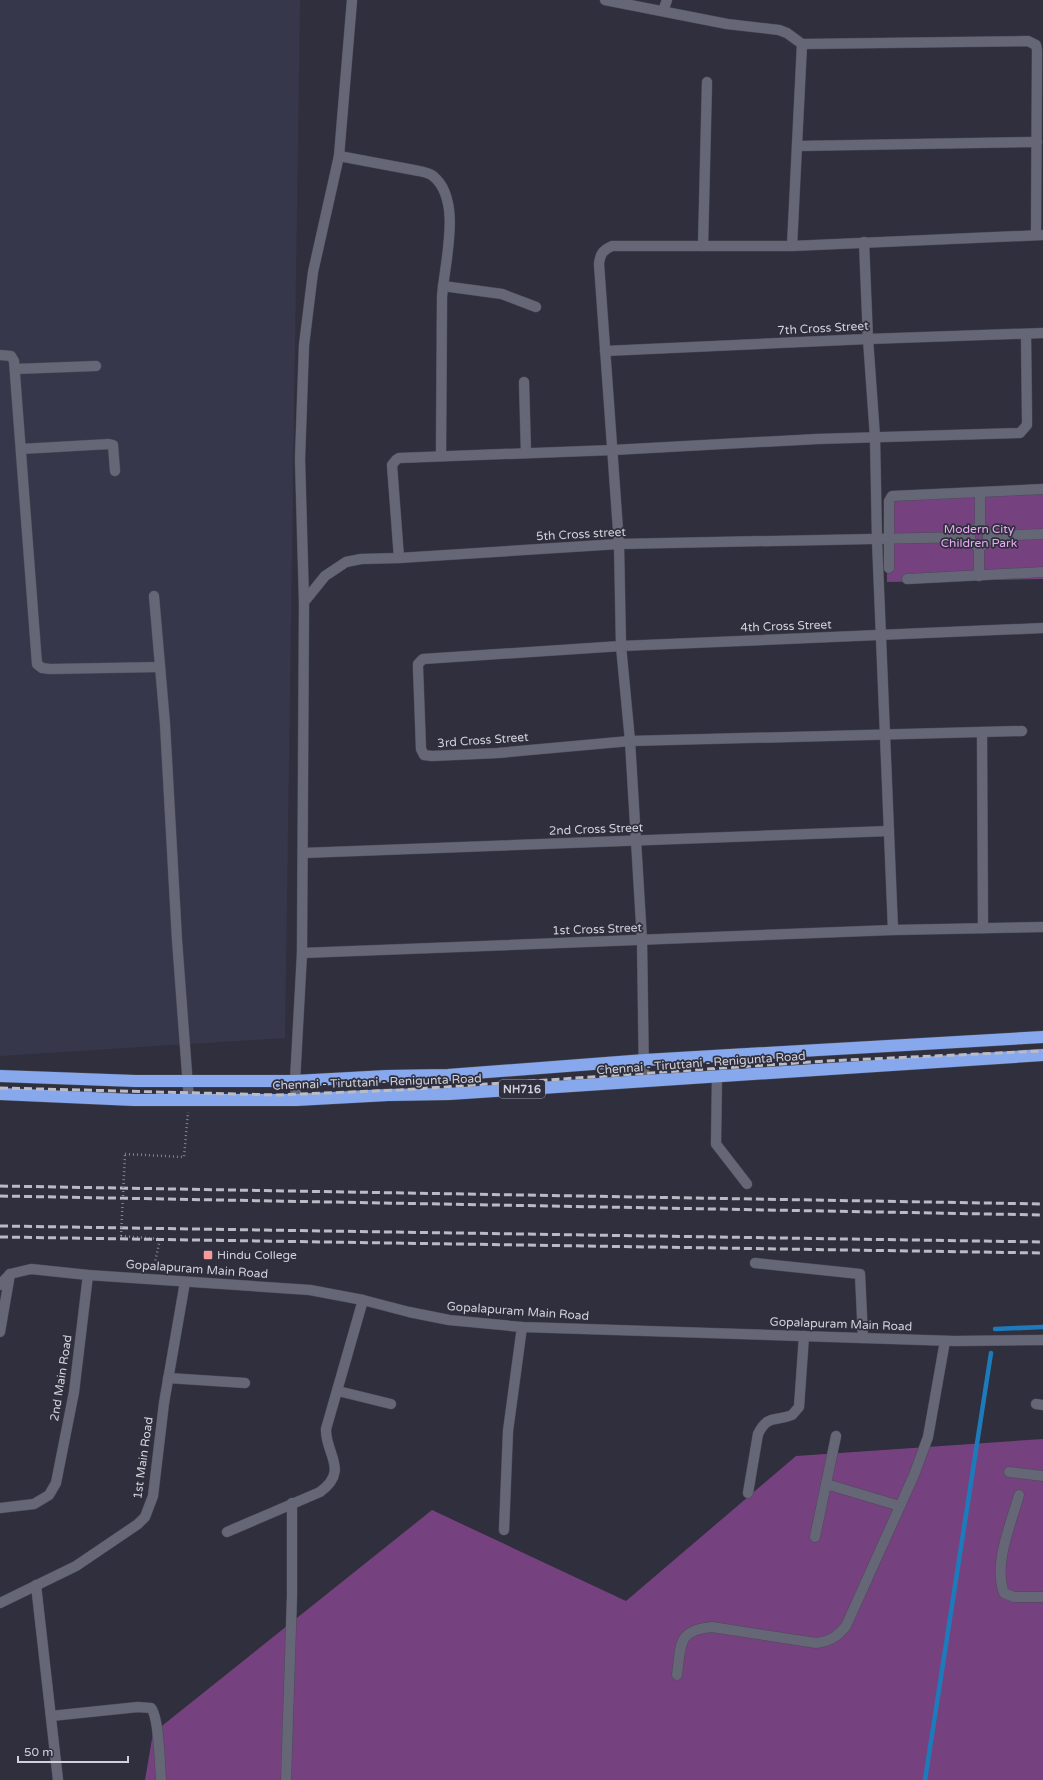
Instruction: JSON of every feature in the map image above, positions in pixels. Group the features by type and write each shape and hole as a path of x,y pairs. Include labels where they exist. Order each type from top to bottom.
{"highway":[{"name":"Chennai - Tiruttani - Renigunta Road","path":"0,1076 188,1081 295,1081 387,1076 448,1075 645,1060 1043,1037"},
{"name":"Chennai - Tiruttani - Renigunta Road","path":"0,1094 134,1100 296,1100 388,1095 449,1094 1043,1055"}],"street":[{"path":"296,1100 295,1081 302,953 304,602 300,458 304,345 314,272 338,156 352,0"},
{"path":"605,0 727,24 779,30 787,33 802,44 1028,41 1036,45 1037,50 1036,142 1039,235 792,246 612,246 604,250 600,256 599,264 619,544 621,646 630,741 642,940 645,1060 644,1080"},
{"path":"663,11 667,0"},
{"path":"792,246 802,44"},
{"path":"703,246 707,82"},
{"path":"797,146 1036,142"},
{"path":"338,156 419,171 432,175 440,183 447,198 449,222 448,250 442,286 441,456"},
{"path":"864,242 868,339 875,437 877,540 893,930"},
{"path":"442,286 502,294 536,307"},
{"name":"7th Cross Street","path":"605,351 1043,333"},
{"path":"399,558 392,465 399,458 613,450 875,437 1020,434 1027,425 1026,334"},
{"path":"0,355 11,356 14,361 15,369 37,664 42,668 50,669 160,667"},
{"path":"15,369 96,366"},
{"path":"524,382 526,453"},
{"path":"22,449 109,444 113,445 116,471"},
{"path":"889,568 889,501 892,496 1043,489"},
{"path":"980,492 980,527"},
{"path":"980,527 986,530 988,536 985,544 979,546 971,543 969,537 972,530 980,527"},
{"path":"988,536 1043,534"},
{"name":"5th Cross street","path":"304,602 325,576 346,562 361,559 399,558 619,544 889,540 969,537"},
{"path":"979,546 979,576"},
{"path":"908,579 1043,572"},
{"path":"154,596 165,724 177,940 189,1100"},
{"name":"4th Cross Street","path":"531,651 1043,628"},
{"name":"3rd Cross Street","path":"531,651 423,659 418,667 420,742 424,756 498,753 630,741"},
{"path":"630,741 1022,731"},
{"path":"982,732 983,928"},
{"name":"2nd Cross Street","path":"303,853 889,831"},
{"name":"1st Cross Street","path":"302,953 893,930 1043,927"},
{"path":"717,1076 716,1144 747,1184"},
{"path":"755,1263 860,1274 863,1338"},
{"name":"Gopalapuram Main Road","path":"10,1274 31,1269 151,1280 310,1290 363,1300 409,1312 449,1320 522,1326 945,1341 1043,1340"},
{"path":"0,1285 10,1274"},
{"path":"0,1332 10,1274"},
{"name":"2nd Main Road","path":"0,1508 38,1502 49,1495 56,1483 74,1392 88,1275"},
{"name":"1st Main Road","path":"0,1604 76,1566 138,1524 145,1517 153,1496 168,1378 185,1282"},
{"path":"227,1532 320,1492 328,1486 335,1472 335,1461 326,1437 326,1428 363,1300"},
{"path":"504,1530 508,1431 522,1326"},
{"path":"748,1492 758,1434 761,1428 770,1420 786,1418 792,1415 799,1407 804,1336"},
{"path":"677,1675 682,1643 692,1630 699,1628 712,1627 816,1643 828,1641 838,1636 846,1626 900,1506 928,1436 945,1341"},
{"path":"168,1378 246,1383"},
{"path":"338,1390 392,1404"},
{"path":"815,1537 836,1436"},
{"path":"1009,1472 1043,1476"},
{"path":"826,1484 900,1506"},
{"path":"1019,1495 1001,1561 1000,1583 1004,1593 1014,1597 1043,1597"},
{"path":"286,1780 292,1596 292,1503"},
{"path":"36,1585 58,1780"},
{"path":"51,1716 138,1707 151,1708 154,1712 156,1721 161,1780"}],"path":[{"path":"151,1280 160,1239 121,1236 125,1154 184,1157 189,1100"}],"shaded area":[{"path":"0,0 300,0 285,1038 0,1056"}],"green space":[{"name":"Modern City Children Park","path":"1043,488 1043,579 887,582 887,495"},
{"path":"1043,1439 1043,1780 145,1780 153,1733 432,1510 626,1601 796,1456"}],"waterway":[{"path":"995,1329 1043,1327"},
{"path":"925,1780 991,1353"}],"railway":[{"path":"0,1088 278,1095 400,1090 826,1061 1043,1051"},
{"path":"0,1186 1043,1204"},
{"path":"0,1196 1043,1215"},
{"path":"0,1226 1043,1242"},
{"path":"0,1237 1043,1253"}],"place":[{"name":"Hindu College","path":"208,1255"}]}
